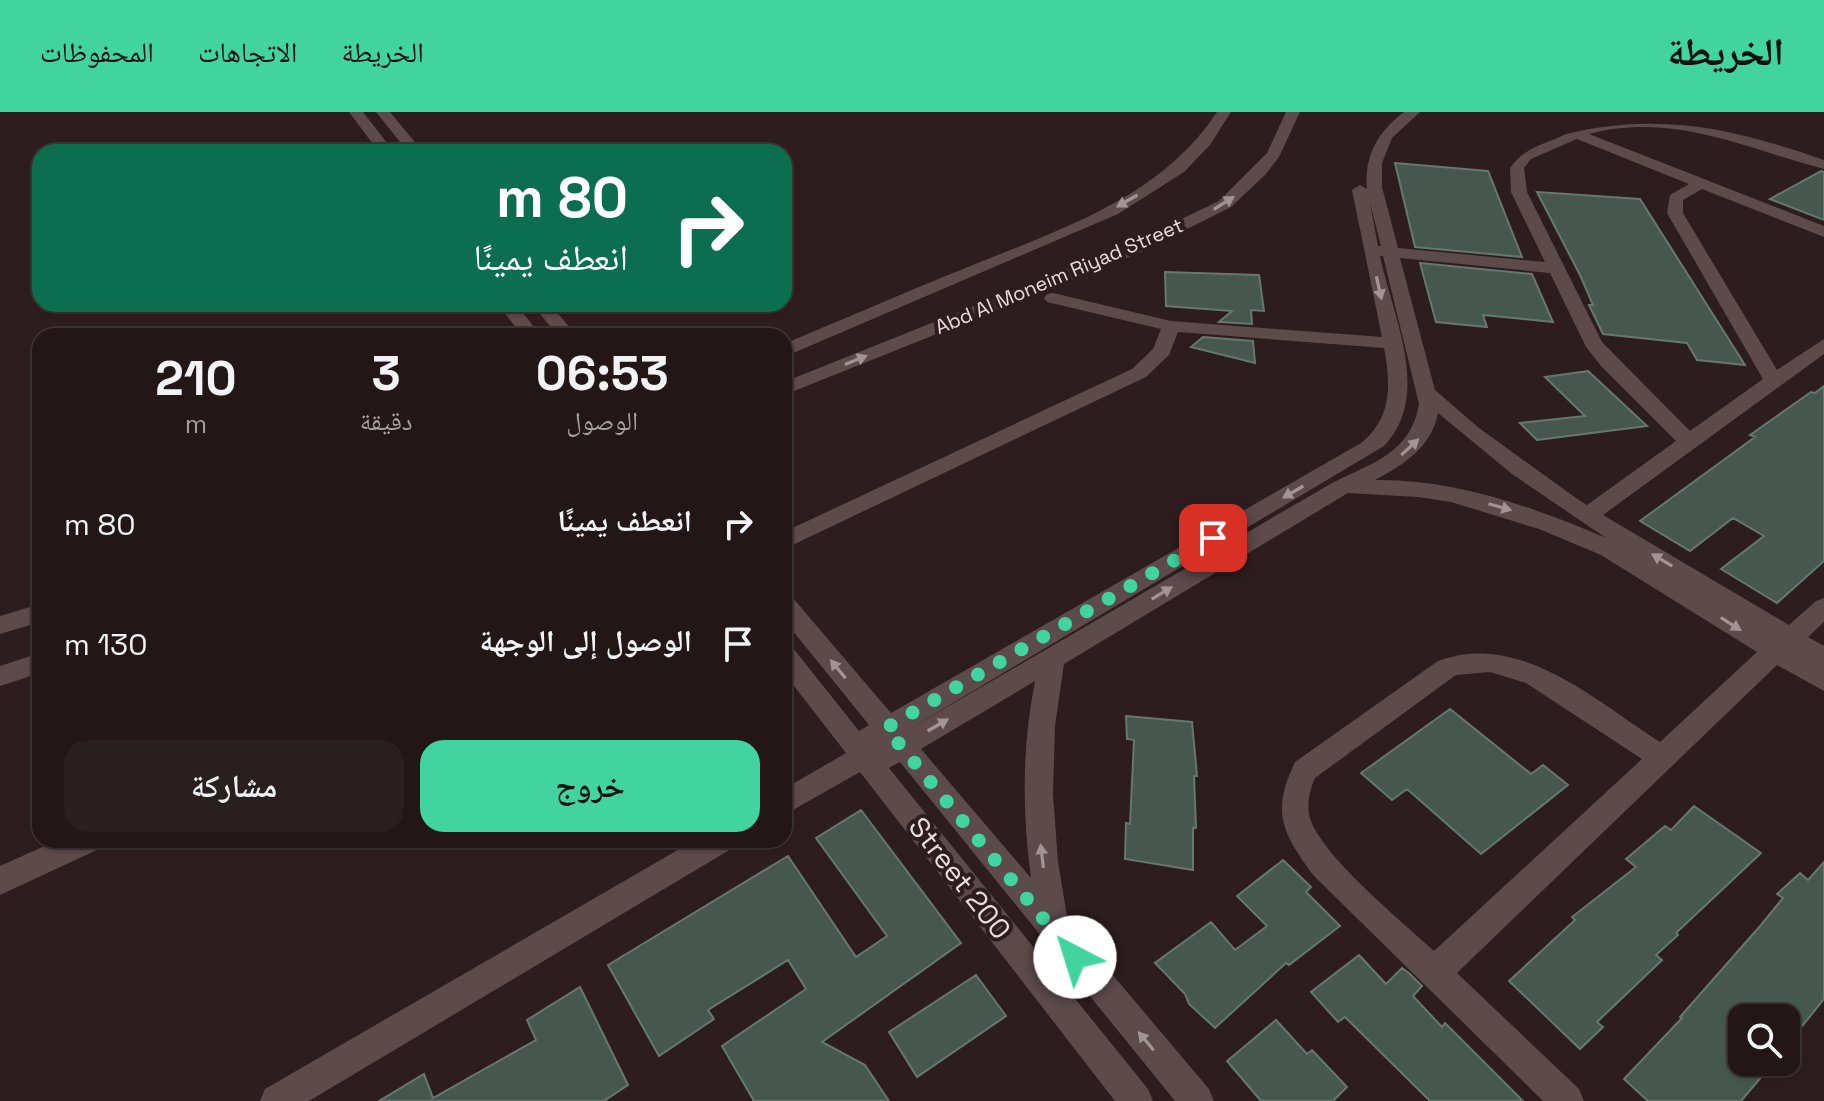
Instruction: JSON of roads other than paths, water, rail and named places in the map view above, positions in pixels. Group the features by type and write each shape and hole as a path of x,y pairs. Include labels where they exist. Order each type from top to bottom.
{"street":[{"path":"356,112 381,144"},
{"path":"383,112 409,144"},
{"name":"Abd Al Moneim Riyad Street","path":"792,348 1118,207 1171,173 1192,155 1208,138 1224,112"},
{"name":"Abd Al Moneim Riyad Street","path":"792,386 1120,254 1225,204 1261,171 1274,154 1293,112"},
{"path":"792,798 1331,482 1393,460 1415,445 1427,426 1427,393 1381,252 1357,161 1370,132 1391,112"},
{"path":"894,737 1052,658 1331,482 1393,422 1398,395 1373,163 1388,134 1413,112"},
{"path":"1689,442 1601,352 1579,319 1519,192 1515,176 1526,156 1617,118 1669,117 1708,124 1824,165"},
{"path":"1576,134 1824,232"},
{"path":"1701,183 1675,198 1675,213 1774,381"},
{"path":"1381,252 1555,268"},
{"path":"1053,298 1171,326 1392,343"},
{"path":"513,312 526,328"},
{"path":"548,312 561,328"},
{"path":"792,537 1130,377 1162,351 1171,326"},
{"path":"1588,515 1824,345"},
{"path":"1427,393 1488,446 1783,644 1824,681"},
{"path":"1331,482 1433,492 1488,503 1548,523 1609,549 1783,644 1824,658"},
{"path":"1434,973 1824,607"},
{"name":"Street 200","path":"792,613 1054,933 1197,1101"},
{"path":"0,625 32,615"},
{"path":"1052,658 1040,726 1037,801 1045,886 1054,933"},
{"path":"1567,1101 1324,866 1298,827 1294,801 1299,779 1313,762 1447,668 1474,661 1505,664 1534,675 1662,758"},
{"name":"Street 200","path":"792,665 1136,1101"},
{"path":"0,676 32,666"},
{"path":"0,881 72,848"},
{"path":"277,1101 707,848"}]}
